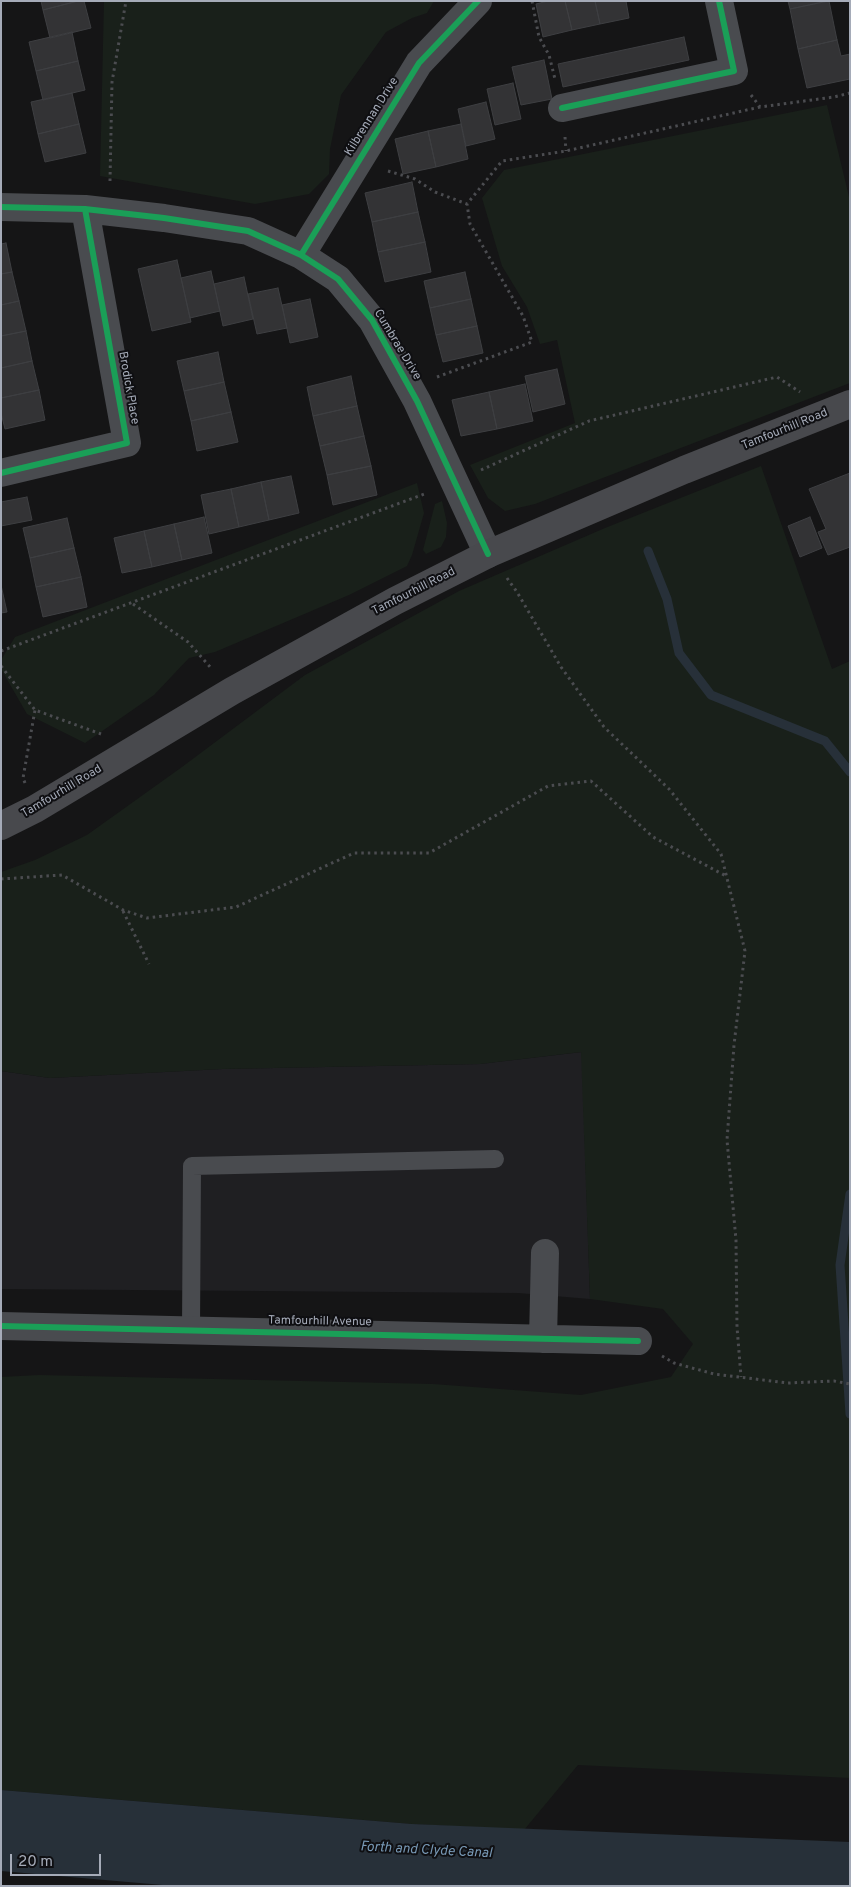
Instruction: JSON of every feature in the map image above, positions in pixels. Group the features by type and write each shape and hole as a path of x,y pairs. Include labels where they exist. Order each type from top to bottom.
{"main road":[{"name":"Tamfourhill Road","path":"1,826 36,809 232,691 395,601 488,554 684,470 840,408"}],"street":[{"name":"Kilbrennan Drive","path":"301,256 419,63 478,1"},
{"path":"562,108 734,71 719,1"},
{"name":"Cumbrae Drive","path":"1,207 97,211 164,218 248,231 301,256 338,279 372,320 410,388 456,481 488,554"},
{"name":"Brodick Place","path":"1,473 127,443 97,211"},
{"path":"543,1339 545,1253"},
{"name":"Tamfourhill Avenue","path":"1,1326 638,1341"}],"lane":[{"path":"191,1330 192,1166 495,1159"}],"path":[{"path":"97,211 112,82 126,1"},
{"path":"532,1 539,37 549,55 562,108 566,151"},
{"path":"734,71 760,107"},
{"path":"410,388 449,371 532,342 523,316 470,224 467,204 502,161 566,151 760,107 850,93"},
{"path":"358,162 414,179 435,192 467,204"},
{"path":"1,651 133,604 410,500 589,421 777,377 840,408"},
{"path":"488,554 518,592 561,667 604,727 669,789 721,854 745,950 734,1045 727,1140 736,1240 737,1327 741,1377"},
{"path":"133,604 188,642 232,691"},
{"path":"1,666 36,710 137,747"},
{"path":"36,710 23,778 36,809"},
{"path":"1,879 62,875 123,910 147,918 236,907 354,853 429,853 548,786 591,781 653,837 726,876"},
{"path":"123,910 148,964"},
{"path":"638,1341 674,1363 714,1374 788,1382 834,1381 850,1384"}],"shaded area":[{"path":"104,1 434,1 427,13 412,18 386,32 341,95 330,149 329,174 309,194 255,204 100,176"},
{"path":"827,105 850,201 850,383 535,504 505,511 488,498 470,465 575,423 557,340 540,344 527,307 502,266 482,198 504,170"},
{"path":"761,466 832,669 850,661 850,1778 578,1765 524,1830 412,1824 1,1790 1,1377 39,1375 433,1384 581,1395 671,1377 693,1344 663,1309 590,1299 581,1052 480,1064 222,1069 50,1078 1,1071 1,872 35,860 87,835 305,675 459,591 605,528"},
{"path":"417,483 424,513 407,566 349,595 215,652 189,658 154,695 85,743 27,714 1,669 1,660 15,637"},
{"path":"442,501 447,523 446,537 441,547 426,554 423,550 435,504"},
{"path":"582,1052 590,1299 518,1293 1,1289 1,1071 50,1078 222,1069 480,1064"}],"water":[{"name":"Forth and Clyde Canal","path":"1,1790 412,1824 850,1842 850,1886 174,1886 1,1871"}],"building":[{"path":"41,1 78,1 43,10"},
{"path":"84,1 91,28 50,38 43,10"},
{"path":"548,1 565,1 572,30 543,37 536,4"},
{"path":"565,1 595,1 600,24 572,30"},
{"path":"595,1 626,1 629,18 600,24"},
{"path":"788,1 827,1 790,9"},
{"path":"829,1 837,40 798,49 790,9"},
{"path":"72,32 78,61 36,71 29,42"},
{"path":"684,37 689,60 563,87 558,64"},
{"path":"837,40 841,56 850,54 850,79 807,88 798,49"},
{"path":"544,60 552,99 521,105 512,67"},
{"path":"78,61 85,90 43,100 36,71"},
{"path":"513,83 521,119 495,125 487,89"},
{"path":"72,93 79,124 38,134 31,102"},
{"path":"486,102 495,139 466,146 458,109"},
{"path":"79,124 86,153 45,162 38,134"},
{"path":"461,124 468,159 436,167 428,131"},
{"path":"428,131 436,167 403,174 395,139"},
{"path":"412,182 418,212 372,222 365,193"},
{"path":"418,212 425,242 378,252 372,222"},
{"path":"425,242 431,272 385,282 378,252"},
{"path":"6,243 12,272 1,274 1,244"},
{"path":"177,260 191,322 152,331 138,269"},
{"path":"211,271 220,311 190,318 181,278"},
{"path":"12,272 19,301 1,305 1,274"},
{"path":"465,272 471,299 430,308 424,281"},
{"path":"244,277 253,319 223,326 214,284"},
{"path":"278,288 287,328 257,334 248,294"},
{"path":"310,299 318,337 290,343 282,305"},
{"path":"471,299 477,326 436,335 430,308"},
{"path":"19,301 26,331 1,336 1,305"},
{"path":"477,326 483,353 443,362 436,335"},
{"path":"26,331 32,361 1,368 1,336"},
{"path":"218,352 224,382 184,391 177,361"},
{"path":"32,361 39,390 1,398 1,368"},
{"path":"557,369 565,404 533,412 525,376"},
{"path":"351,376 357,406 313,416 307,387"},
{"path":"224,382 231,412 191,421 184,391"},
{"path":"525,384 533,421 497,429 489,392"},
{"path":"39,390 45,420 5,429 1,413 1,398"},
{"path":"489,392 497,429 461,436 452,400"},
{"path":"357,406 364,436 320,446 313,416"},
{"path":"231,412 238,442 197,451 191,421"},
{"path":"364,436 371,466 327,475 320,446"},
{"path":"371,466 377,495 333,505 327,475"},
{"path":"850,473 850,547 828,555 818,532 826,529 809,489"},
{"path":"291,476 299,513 269,520 261,482"},
{"path":"261,482 269,520 239,527 231,489"},
{"path":"231,489 239,527 209,534 201,495"},
{"path":"27,497 32,520 1,526 1,502"},
{"path":"204,517 212,553 182,560 174,524"},
{"path":"810,517 822,548 800,557 788,526"},
{"path":"67,518 74,548 30,558 23,528"},
{"path":"174,524 182,560 152,567 144,531"},
{"path":"144,531 152,567 122,573 114,538"},
{"path":"74,548 81,577 36,587 30,558"},
{"path":"81,577 87,607 43,617 36,587"},
{"path":"1,585 7,612 1,613"}],"waterway":[{"path":"648,551 667,599 679,653 711,695 825,741 850,772"},
{"path":"850,1194 840,1265 850,1414"}],"cycle path":[{"path":"301,255 419,63 478,1"},
{"path":"562,108 734,71 719,1"},
{"path":"1,207 85,209 164,218 248,231 301,255 338,279 372,320 417,401 488,554"},
{"path":"1,473 127,443 85,209"},
{"path":"1,1326 638,1341"}]}
